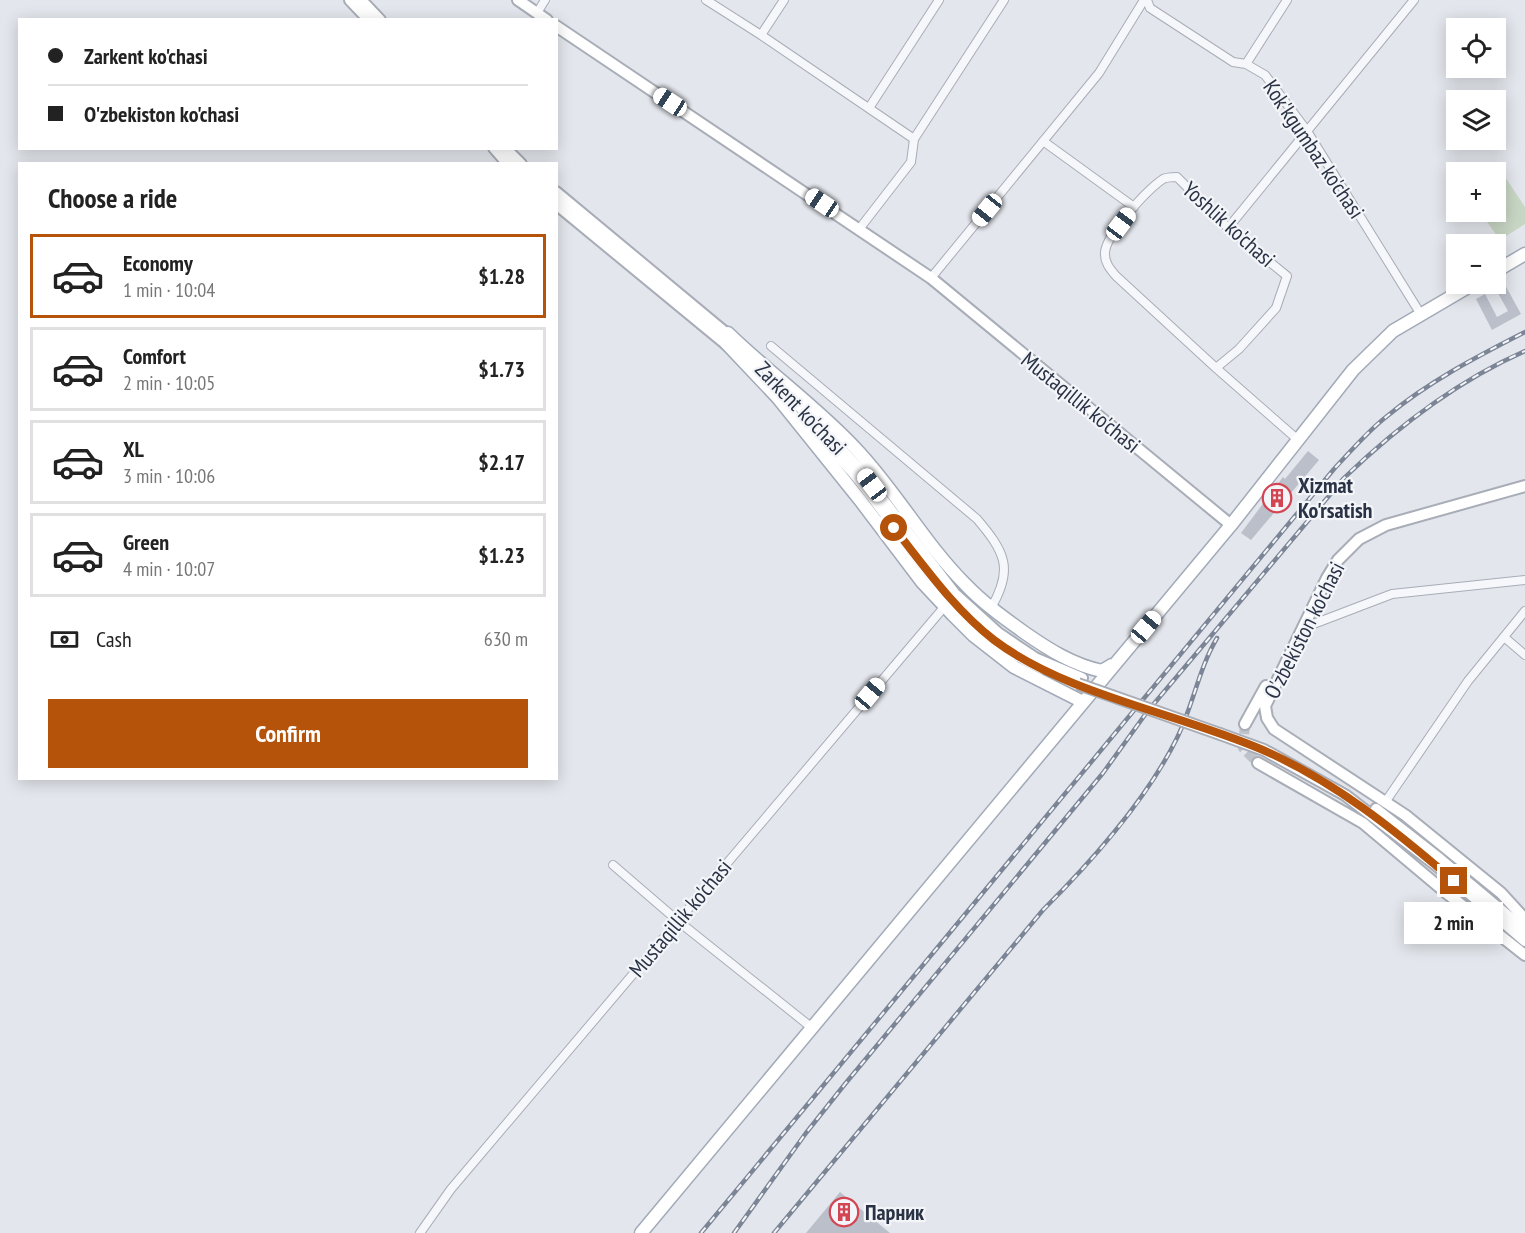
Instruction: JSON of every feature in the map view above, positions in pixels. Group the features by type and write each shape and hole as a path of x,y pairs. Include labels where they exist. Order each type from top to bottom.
{"main road":[{"path":"350,0 367,18"},
{"path":"361,0 378,18"},
{"path":"518,0 544,18"},
{"name":"Mustaqillik ko'chasi","path":"558,27 860,228 931,278 1231,525"},
{"path":"496,150 506,162"},
{"path":"507,150 519,162"},
{"name":"Zarkent ko'chasi","path":"558,194 727,338 858,467 954,594 1007,639 1035,658 1080,681 1267,744 1347,792"},
{"name":"Zarkent ko'chasi","path":"558,206 727,338"},
{"path":"1506,265 1525,254"},
{"path":"641,1233 1231,525 1297,439 1368,353 1393,331 1455,294"},
{"path":"727,338 778,398 922,582 973,635 1014,667 1083,702"},
{"path":"727,338 855,448 889,487 949,566 991,608 1045,647 1088,668 1102,671 1118,660"},
{"name":"O'zbekiston ko'chasi","path":"1245,724 1281,658 1320,576 1347,541 1364,528 1383,518 1525,478"},
{"name":"O'zbekiston ko'chasi","path":"1525,486 1386,525 1350,545 1338,560 1265,702 1269,722 1274,729 1386,801 1439,841 1501,893 1525,919"},
{"path":"1258,763 1363,823 1525,955"},
{"path":"1347,792 1440,859 1525,930"},
{"path":"1347,792 1525,941"}],"street":[{"path":"537,13 545,0"},
{"path":"706,0 914,139"},
{"path":"761,35 784,0"},
{"path":"869,108 939,0"},
{"path":"860,228 911,162 914,139 1004,0"},
{"path":"931,278 1099,72 1145,0"},
{"name":"Kok'kgumbaz ko'chasi","path":"1145,0 1150,8 1233,63 1246,64 1265,75 1307,131 1420,313"},
{"path":"1246,64 1287,0"},
{"path":"1228,228 1414,0"},
{"path":"1043,141 1134,207"},
{"name":"Yoshlik ko'chasi","path":"1216,368 1239,349 1276,308 1287,276 1228,228 1177,177 1165,178 1134,207 1108,241 1105,260 1116,276 1216,368 1297,439"},
{"path":"771,346 977,519 999,544 1004,579 1001,591 991,608"},
{"path":"1301,629 1392,594 1525,580"},
{"name":"Mustaqillik ko'chasi","path":"420,1233 451,1189 945,606"},
{"path":"1386,801 1468,681 1525,611"},
{"path":"1504,637 1525,655"},
{"path":"613,864 678,921 812,1027"}],"green space":[{"path":"1506,178 1525,207 1525,224 1506,236 1506,234 1496,234 1487,222 1506,222"}],"building":[{"path":"1506,287 1521,314 1492,330 1476,299 1485,294 1497,317 1508,311 1498,294 1506,294"},
{"path":"1308,451 1319,460 1251,540 1241,533 1283,477 1285,479"},
{"name":"Парник","path":"840,1192 890,1233 806,1233"}],"tunnel":[{"path":"1245,724 1243,748 1258,763"}],"railway":[{"path":"701,1233 1334,469 1359,442 1402,404 1436,381 1525,332"},
{"path":"734,1233 806,1133 845,1084 1103,773 1147,712 1344,478 1385,441 1429,407 1475,376 1525,351"},
{"path":"774,1233 1043,910 1098,851 1133,808 1176,740 1210,650 1217,638"}],"place":[{"name":"Xizmat Ko'rsatish","path":"1277,498"},
{"name":"Парник","path":"844,1212"}],"route":[{"path":"894,528 950,600 993,639 1031,664 1078,684 1264,750 1345,795 1454,881"}]}
